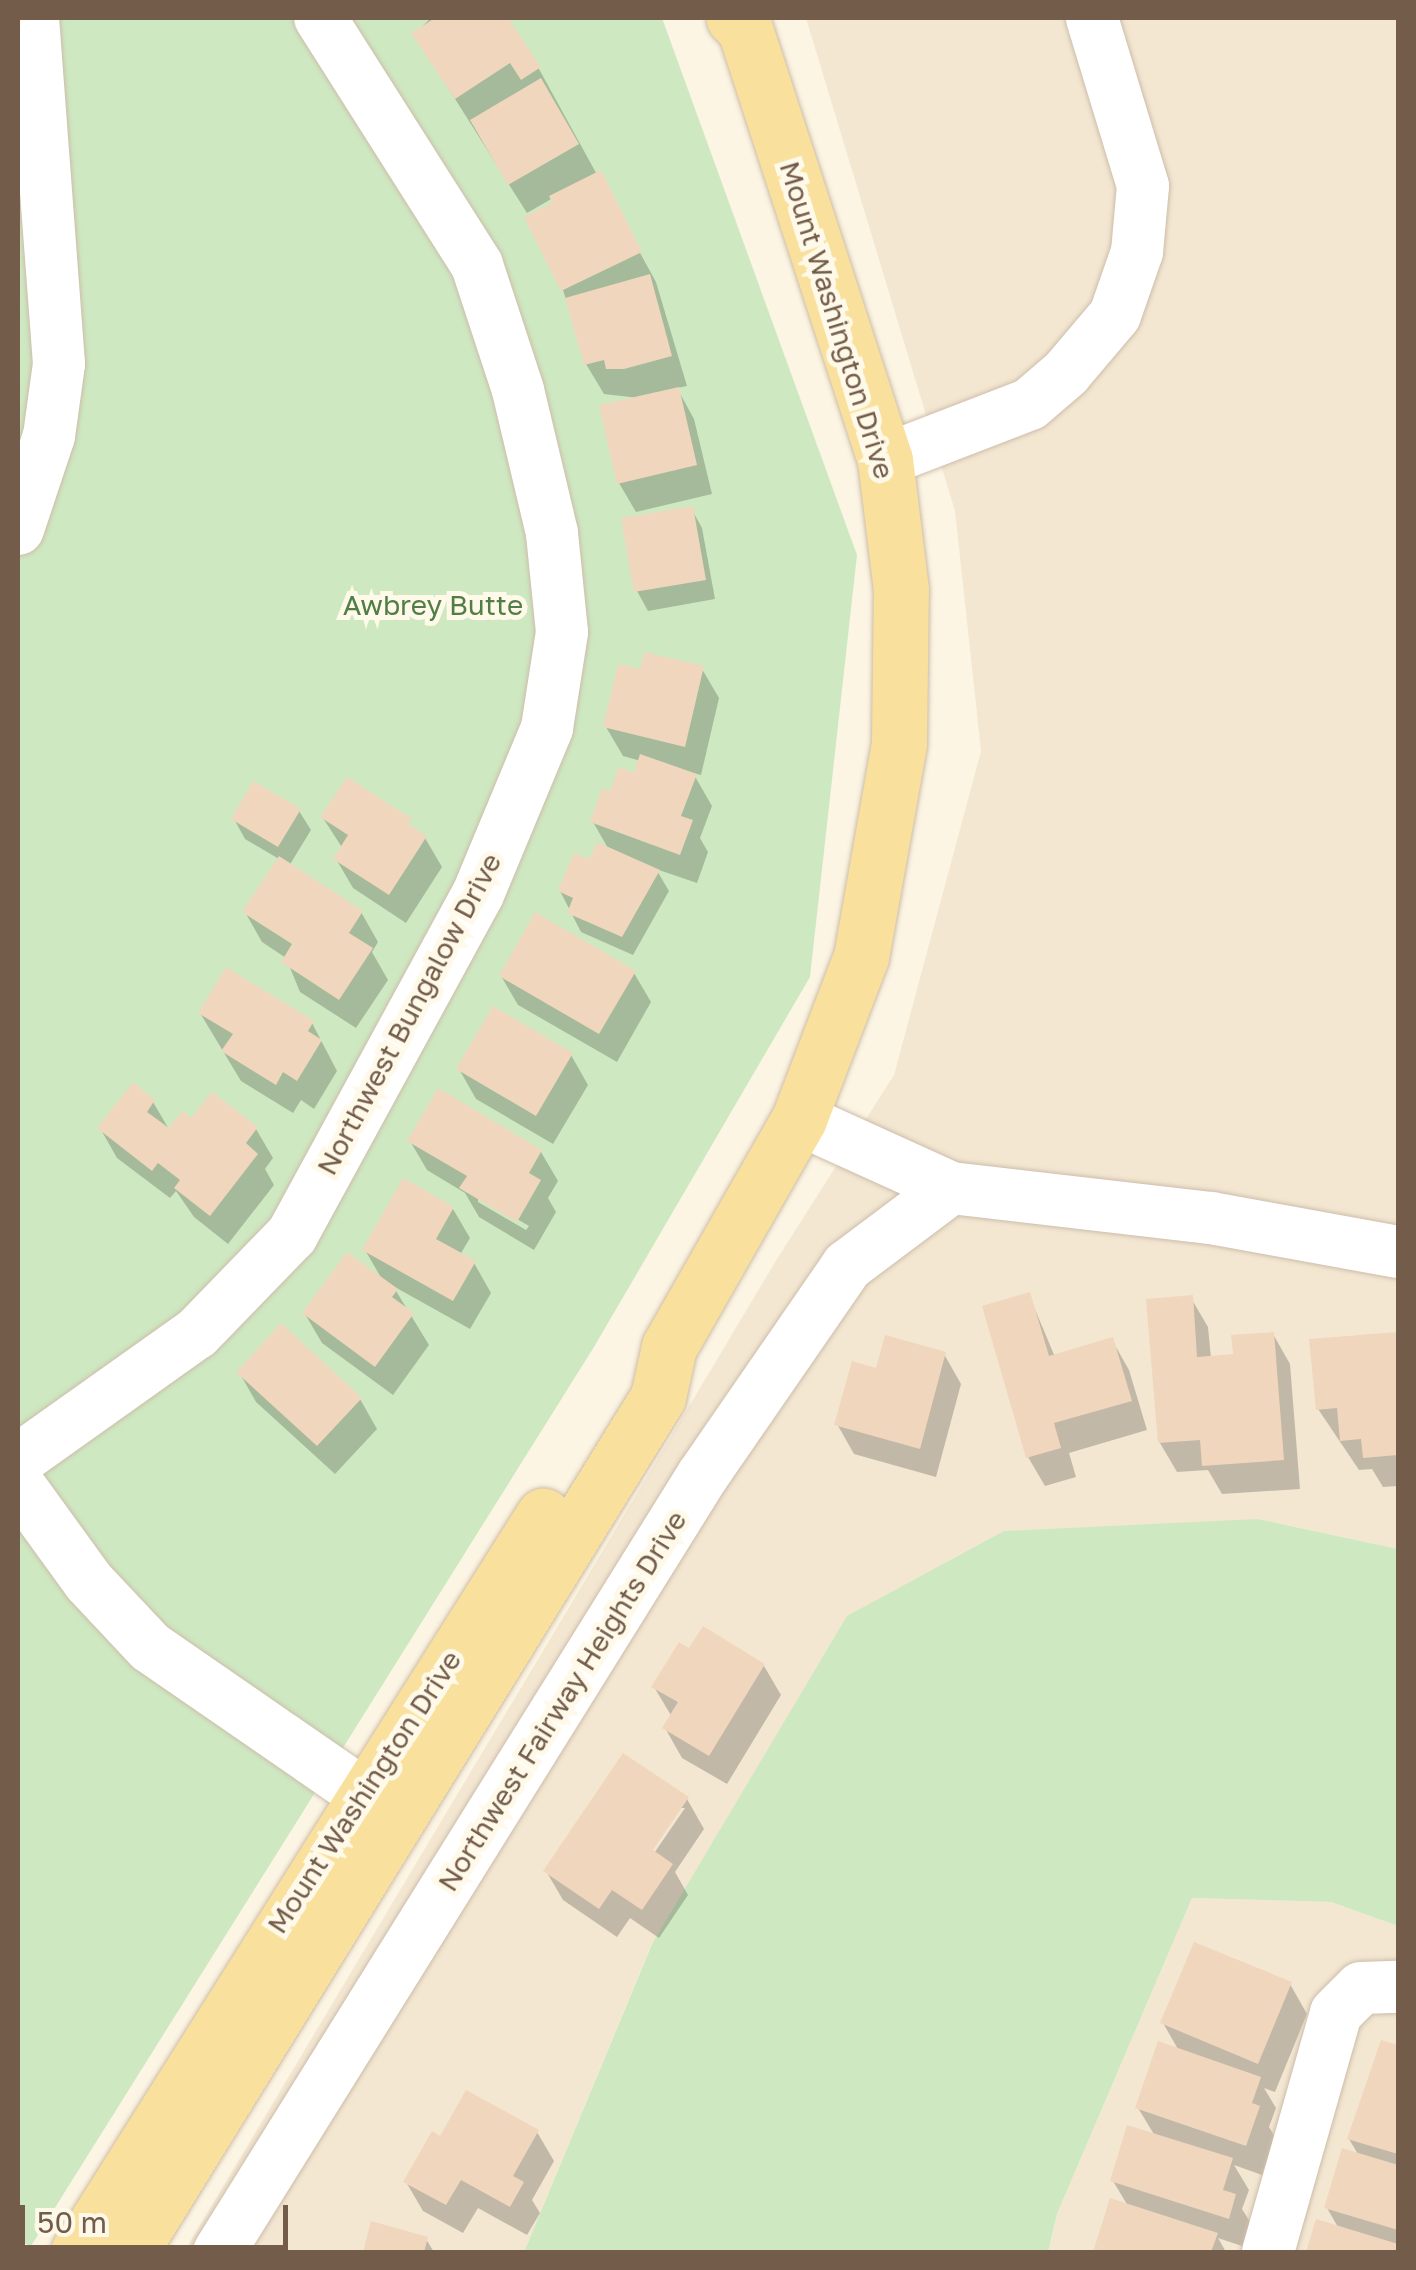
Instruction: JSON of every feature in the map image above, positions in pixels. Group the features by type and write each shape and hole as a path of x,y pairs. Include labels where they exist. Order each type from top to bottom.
{"main road":[{"name":"Mount Washington Drive","path":"78,2252 658,1397 670,1346 799,1119 861,957 899,743 902,590 885,460 742,22"},
{"name":"Mount Washington Drive","path":"130,2252 381,1807"}],"street":[{"path":"18,529 49,436 59,364 33,18"},
{"name":"Northwest Bungalow Drive","path":"18,1460 197,1333 292,1235 478,894 546,728 562,632 552,533 518,390 477,265 320,18"},
{"path":"885,460 1030,404 1066,374 1114,315 1137,252 1142,186 1092,18"},
{"path":"799,1119 951,1188 1211,1218 1398,1252"},
{"name":"Northwest Fairway Heights Drive","path":"218,2252 702,1475 847,1266 951,1188"},
{"path":"18,1484 89,1582 150,1647 381,1807"},
{"path":"1268,2252 1336,2013 1360,1988 1398,1987"}],"shaded area":[{"path":"806,18 1398,18 1398,1549 1258,1519 652,1943 524,2252 184,2252 777,1259 894,1075 981,751 955,511"},
{"path":"1192,1898 1331,1902 1398,1926 1398,2252 1048,2252 1057,2214"}],"green space":[{"name":"Awbrey Butte","path":"18,18 662,18 857,555 810,977 594,1347 31,2246 18,2241"},
{"path":"1258,1519 1398,1549 1398,1926 1331,1902 1192,1898 1057,2214 1048,2252 524,2252 652,1944 847,1616 1004,1531"}],"building":[{"path":"435,18 508,18 541,67 521,80 510,63 455,99 411,33"},
{"path":"541,78 579,144 508,185 470,120"},
{"path":"601,170 642,252 561,291 524,217 552,203 549,196"},
{"path":"650,274 672,356 624,369 606,369 604,360 584,365 565,298"},
{"path":"679,387 697,465 617,484 599,405"},
{"path":"693,506 706,580 634,592 621,518"},
{"path":"644,652 704,666 685,747 603,727 618,664 640,669"},
{"path":"640,754 697,774 681,816 693,820 680,855 590,822 602,788 610,791 619,767 634,773"},
{"path":"347,777 412,819 408,824 427,836 389,895 333,859 348,835 320,817"},
{"path":"253,781 301,809 278,847 231,819"},
{"path":"597,842 660,870 622,937 567,913 573,898 558,891 574,853 589,859"},
{"path":"279,856 363,911 349,933 373,948 339,1000 281,962 292,944 242,912"},
{"path":"535,912 636,971 599,1034 499,976"},
{"path":"226,967 314,1021 308,1031 322,1040 297,1081 283,1072 276,1085 221,1051 233,1034 198,1013"},
{"path":"493,1006 573,1053 536,1116 456,1069"},
{"path":"133,1082 155,1100 147,1112 169,1128 182,1111 191,1118 212,1092 258,1127 246,1143 258,1154 210,1216 174,1188 180,1180 158,1163 152,1171 97,1128"},
{"path":"438,1088 542,1150 529,1173 541,1180 517,1222 459,1188 467,1176 407,1141"},
{"path":"403,1178 454,1207 436,1239 476,1261 453,1301 362,1250"},
{"path":"347,1252 398,1289 392,1297 414,1313 375,1367 302,1313"},
{"path":"1030,1292 1049,1356 1113,1337 1132,1401 1054,1423 1061,1448 1026,1458 982,1306"},
{"path":"1193,1295 1197,1357 1233,1354 1231,1335 1274,1332 1284,1460 1202,1466 1200,1440 1158,1443 1146,1299"},
{"path":"281,1323 362,1398 317,1446 236,1372"},
{"path":"1398,1332 1398,1455 1363,1458 1361,1439 1340,1441 1337,1408 1316,1410 1309,1339"},
{"path":"885,1335 946,1352 920,1449 834,1425 852,1361 876,1368"},
{"path":"703,1626 765,1664 709,1756 662,1728 678,1702 651,1687 679,1642 689,1648"},
{"path":"623,1753 689,1797 653,1850 673,1864 642,1910 612,1890 599,1909 543,1871"},
{"path":"1194,1942 1292,1982 1258,2064 1160,2023"},
{"path":"1381,2040 1398,2045 1398,2154 1347,2139"},
{"path":"1158,2041 1261,2077 1252,2103 1260,2106 1246,2146 1135,2108"},
{"path":"466,2090 539,2130 513,2176 524,2182 510,2207 461,2180 446,2205 403,2182 432,2131 440,2136"},
{"path":"1127,2125 1233,2158 1223,2190 1236,2194 1229,2219 1110,2181"},
{"path":"1342,2148 1398,2165 1398,2230 1324,2208"},
{"path":"1110,2198 1218,2233 1211,2252 1093,2252"},
{"path":"1316,2219 1398,2244 1398,2252 1306,2252"},
{"path":"371,2221 428,2237 424,2252 363,2252"}]}
